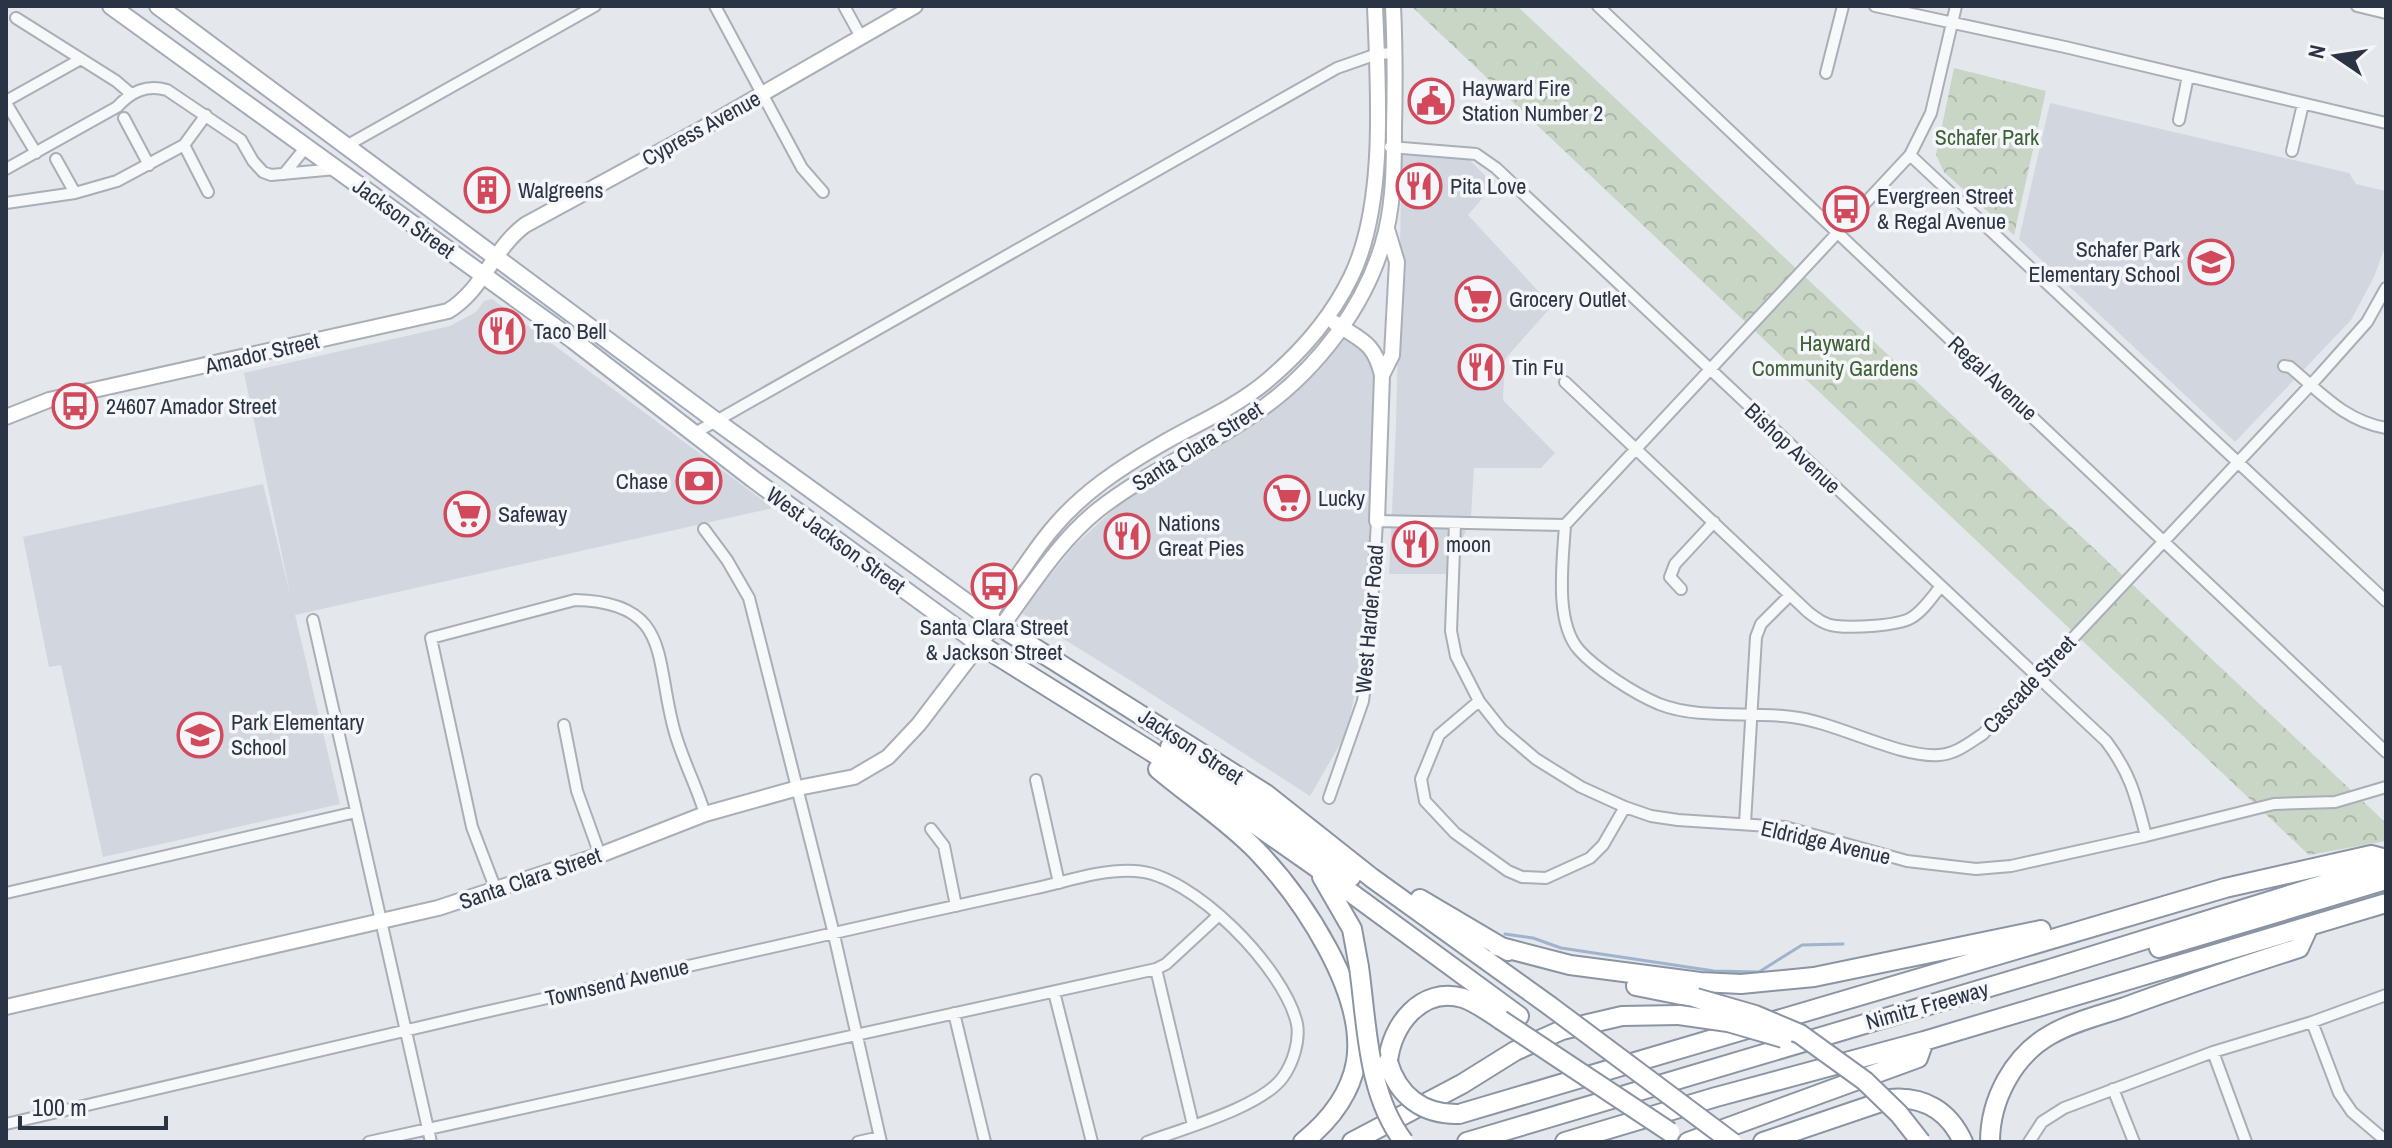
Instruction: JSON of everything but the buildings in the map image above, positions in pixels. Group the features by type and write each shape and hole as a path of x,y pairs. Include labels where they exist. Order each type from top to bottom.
{"highway":[{"name":"Jackson Street","path":"989,630 1143,748 1313,865 1510,1018"},
{"name":"Jackson Street","path":"989,630 1266,794 1372,878"},
{"path":"989,630 1186,757 1381,899 1502,971"},
{"path":"1143,748 1146,760 1256,850 1298,900 1325,941 1346,991 1356,1043 1352,1076 1330,1117 1303,1142"},
{"path":"1924,1041 1918,1058 1680,1139 1510,1018 1463,998 1446,996 1421,1003 1404,1017 1392,1037 1388,1062 1399,1088 1411,1100 1427,1110 1459,1114 2169,904 2225,888 2371,855 2386,862"},
{"name":"Nimitz Freeway","path":"1467,1142 2050,969 2386,862"},
{"path":"1313,865 1339,903 1352,929 1379,1091 1388,1117 1404,1142"},
{"path":"1372,878 1423,900 1524,960 1560,972 1696,998 1800,1034 1865,1081 1899,1114 1921,1142"},
{"path":"1372,878 1732,1142"},
{"path":"1505,1142 2386,880"},
{"name":"Nimitz Freeway","path":"1565,1142 1716,1097 1924,1041 2386,903"},
{"path":"1497,946 1570,965 1618,973 1700,982 1775,982 1916,957 2169,904"},
{"path":"1990,1142 1993,1109 2008,1078 2018,1064 2049,1035 2195,981 2299,948 2309,926"},
{"path":"1352,1142 1462,1084 1515,1051 1562,1030 1622,1016 1679,1015 1728,1022 1823,1052"},
{"path":"1763,1142 1890,1099 1905,1098 1937,1108 1950,1120 1963,1142"}],"main road":[{"name":"Jackson Street","path":"111,6 483,275 695,433"},
{"name":"Jackson Street","path":"158,6 716,421"},
{"name":"Cypress Avenue","path":"495,257 511,236 525,225 915,6"},
{"path":"1375,6 1376,145"},
{"path":"1393,6 1394,147"},
{"path":"1377,108 1394,108"},
{"path":"306,147 327,143 346,146"},
{"name":"Santa Clara Street","path":"989,630 1052,528 1075,505 1121,468 1230,407 1267,381 1301,349 1353,274 1366,234 1375,186 1376,145"},
{"name":"Santa Clara Street","path":"6,1007 382,922 496,890 600,855 705,814 798,788 854,777 888,757 924,717 989,630 1095,512 1134,485 1256,413 1312,363 1341,327 1370,279 1387,229 1394,147"},
{"path":"1382,375 1392,355 1397,262 1387,229"},
{"name":"Amador Street","path":"6,417 49,400 448,311 472,293 495,257"},
{"name":"West Harder Road","path":"1326,317 1363,340 1377,354 1382,375 1377,521"},
{"name":"West Jackson Street","path":"716,421 989,630"},
{"name":"West Jackson Street","path":"695,433 753,479 989,630"}],"street":[{"path":"346,146 595,6"},
{"path":"715,6 802,168 823,192"},
{"path":"844,6 861,37"},
{"name":"Regal Avenue","path":"1598,6 2386,752"},
{"path":"1826,73 1843,6"},
{"path":"1875,6 2386,123"},
{"path":"1377,521 1565,525 1910,155 1921,139 1931,113 1956,6"},
{"path":"2357,6 2386,13"},
{"path":"16,18 130,93"},
{"path":"695,433 1337,68 1377,54 1395,53"},
{"path":"36,153 6,102 81,59"},
{"path":"2179,120 2188,76"},
{"path":"6,169 117,107 130,93 154,86 167,90 241,140 263,172 271,175 337,169"},
{"path":"2292,151 2303,104"},
{"path":"6,203 75,193 117,181 184,145 206,115"},
{"path":"124,118 149,165"},
{"path":"184,145 208,192"},
{"name":"Bishop Avenue","path":"1376,145 1476,154 1496,168 2106,741 2132,781 2146,836"},
{"path":"284,174 306,147"},
{"path":"1910,155 2386,601"},
{"path":"56,159 75,193"},
{"name":"Cascade Street","path":"1565,525 1563,604 1568,632 1577,648 1592,662 1644,697 1682,710 1793,717 1922,754 1941,755 1961,749 1983,734 2311,385 2367,322 2386,288"},
{"path":"2284,366 2290,367 2337,409 2365,425 2386,428"},
{"path":"1565,382 1822,622 1836,626 1897,623 1910,619 1941,586"},
{"name":"West Harder Road","path":"1329,798 1363,701 1377,521"},
{"path":"1681,589 1670,577 1675,564 1714,522"},
{"name":"Eldridge Avenue","path":"1455,523 1451,631 1456,656 1479,701 1502,730 1536,759 1581,787 1625,807 1678,820 1785,827 1907,861 1976,869 2011,866 2274,804 2335,802 2386,787"},
{"path":"704,529 749,598 798,788 881,1140 858,1142"},
{"path":"1745,823 1756,637 1761,624 1790,595"},
{"path":"496,890 472,827 431,638 575,600 625,607 643,623 656,641 675,733 705,814"},
{"path":"313,620 431,1142"},
{"path":"1479,701 1439,735 1421,779 1425,801 1455,833 1508,871 1522,877 1546,878 1590,858 1603,845 1625,807"},
{"path":"564,725 577,791 600,855"},
{"path":"1036,780 1059,883"},
{"path":"6,893 356,812"},
{"path":"931,829 944,846 956,906"},
{"name":"Townsend Avenue","path":"6,1124 405,1029 834,933 1112,871 1139,871 1163,877 1190,890 1219,915 1272,971 1287,997 1298,1027 1294,1057 1282,1080 1261,1097 1147,1142"},
{"path":"369,1142 1156,969 1166,964 1219,915"},
{"path":"1156,969 1193,1125"},
{"path":"1054,992 1092,1142"},
{"path":"2029,1142 2042,1122 2064,1108 2213,1052 2312,1022 2386,995"},
{"path":"954,1013 985,1142"},
{"path":"2312,1022 2339,1093 2352,1112 2386,1141"},
{"path":"2213,1052 2246,1142"},
{"path":"2113,1089 2134,1142"}],"shaded area":[{"name":"Schafer Park Elementary School","path":"2050,103 2349,173 2356,184 2386,191 2385,247 2374,277 2351,320 2235,442 2019,239"},
{"path":"1402,155 1468,158 1494,185 1468,215 1552,306 1505,359 1503,400 1555,453 1541,468 1474,468 1471,516 1450,574 1389,574 1396,426"},
{"path":"492,299 773,508 295,615 340,804 103,857 61,665 49,667 23,537 263,484 291,598 244,373 450,326 476,312 484,301"},
{"path":"1341,335 1368,355 1377,375 1364,648 1347,732 1310,796 1020,612 1075,545 1130,494 1249,425"}],"green space":[{"name":"Hayward Community Gardens","path":"1411,6 1517,6 2386,823 2386,841 2309,855"},
{"name":"Schafer Park","path":"1954,68 2046,91 2014,235 1944,172 1936,155"}],"waterway":[{"path":"1505,934 1533,938 1561,948 1714,971 1759,972 1802,945 1843,944"}],"place":[{"name":"Hayward Fire Station Number 2","path":"1431,101"},
{"name":"Pita Love","path":"1419,186"},
{"name":"Walgreens","path":"487,190"},
{"name":"Evergreen Street & Regal Avenue","path":"1846,209"},
{"name":"Schafer Park Elementary School","path":"2211,262"},
{"name":"Grocery Outlet","path":"1478,299"},
{"name":"Taco Bell","path":"502,331"},
{"name":"Tin Fu","path":"1481,367"},
{"name":"24607 Amador Street","path":"75,406"},
{"name":"Chase","path":"699,481"},
{"name":"Lucky","path":"1287,498"},
{"name":"Safeway","path":"467,514"},
{"name":"Nations Great Pies","path":"1127,536"},
{"name":"moon","path":"1415,544"},
{"name":"Santa Clara Street & Jackson Street","path":"994,586"},
{"name":"Park Elementary School","path":"200,735"}]}
